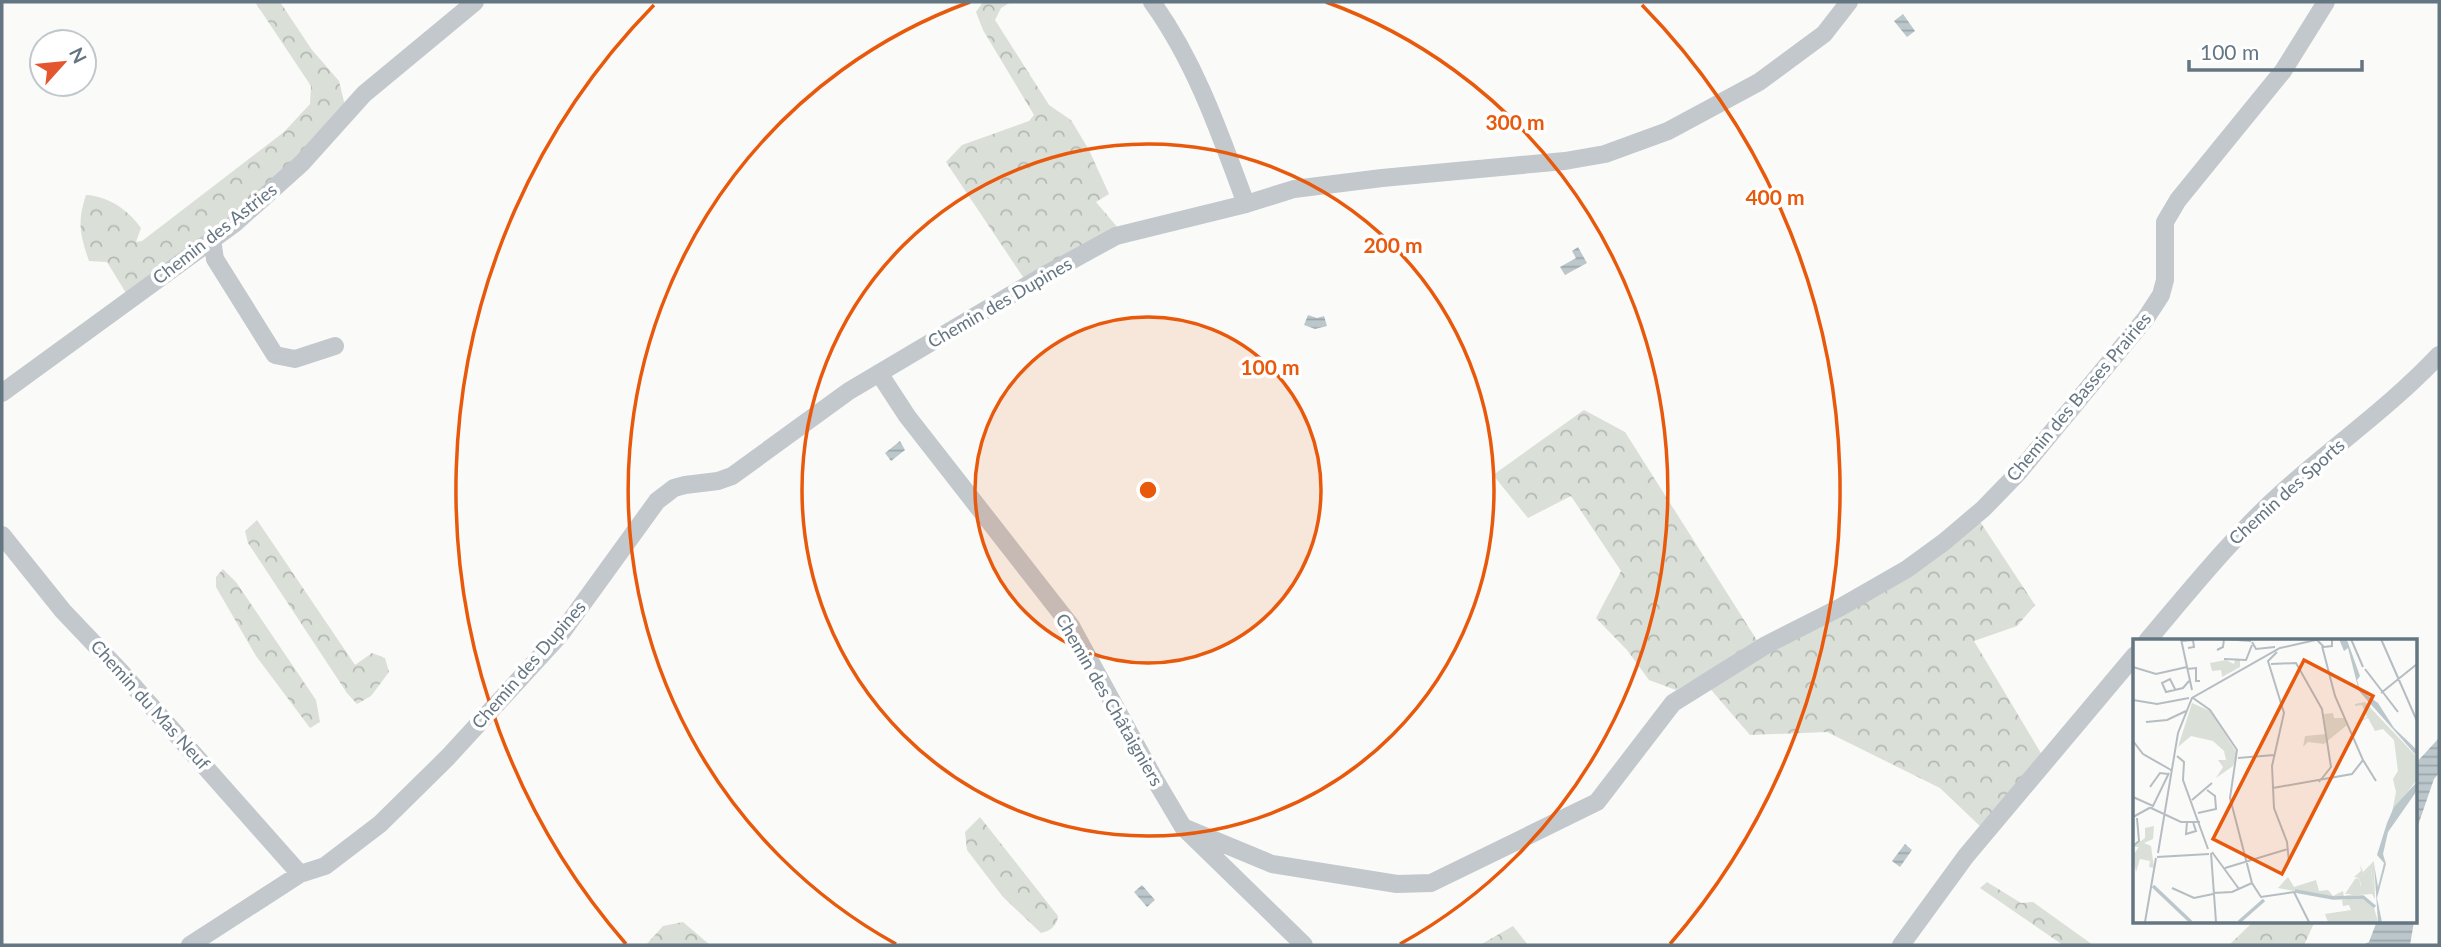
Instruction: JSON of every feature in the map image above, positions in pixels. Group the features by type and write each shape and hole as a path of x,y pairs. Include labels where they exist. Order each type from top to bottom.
{"street":[{"name":"Chemin des Astries","path":"2,393 234,224 302,163 364,94 475,2"},
{"path":"1152,2 1171,28 1198,78 1247,204"},
{"name":"Chemin des Dupines","path":"190,945 300,874 326,866 380,824 448,757 560,635 657,501 674,488 733,476 849,391 1043,276 1116,236 1247,204 1294,189 1605,155 1668,131 1759,82 1824,34 1849,2"},
{"name":"Chemin des Basses Prairies","path":"1183,827 1272,864 1397,884 1431,883 1597,802 1673,703 1766,645 1907,569 1983,509 2018,473 2146,318 2161,295 2165,281 2165,222 2178,200 2283,71 2326,2"},
{"path":"212,240 215,259 275,355 295,359 335,345"},
{"name":"Chemin des Sports","path":"2149,639 2233,538 2287,488 2408,388 2439,355"},
{"name":"Chemin des Châtaigniers","path":"879,373 907,416 1071,626 1183,827 1304,945"},
{"name":"Chemin du Mas Neuf","path":"2,535 62,611 121,672 300,874"},
{"path":"1901,945 1966,856 2133,657"}],"green space":[{"path":"255,2 280,2 312,50 339,81 345,106 298,157 224,221 126,293 107,262 89,261 81,228 81,213 86,195 103,198 124,210 141,228 136,242 142,241 284,132 310,104 311,86"},
{"path":"983,2 1011,2 1001,8 995,20 1049,105 1071,120 1089,150 1109,194 1096,202 1118,228 1025,280 946,162 962,145 1029,121 1034,115 983,30 976,12"},
{"path":"1584,410 1625,432 1758,642 1676,690 1649,680 1627,650 1596,618 1621,571 1571,496 1528,518 1493,475"},
{"path":"257,520 355,665 372,653 385,658 389,672 371,696 357,704 347,693 248,543 245,531"},
{"path":"1979,520 2035,605 2017,626 1974,641 2042,755 1982,828 1940,788 1827,732 1750,735 1707,685"},
{"path":"223,569 236,582 316,700 320,722 310,728 256,656 216,587 216,577"},
{"path":"980,817 1058,916 1055,925 1050,929 1041,933 1003,897 967,850 965,832"},
{"path":"1987,882 2021,903 2033,902 2093,945 2063,945 1980,888"},
{"path":"683,922 710,945 646,945 663,926"},
{"path":"2253,922 2315,922 2304,945 2229,945"},
{"path":"1513,926 1528,945 1480,945"}],"shaded area":[{"path":"1903,14 1915,31 1907,37 1894,21"},
{"path":"1578,247 1587,263 1565,275 1560,267 1576,258 1572,251"},
{"path":"1308,315 1317,318 1324,316 1327,326 1315,329 1304,325"},
{"path":"900,441 905,450 891,461 885,453"},
{"path":"2439,738 2439,773 2434,779 2416,831 2416,763"},
{"path":"1905,844 1912,850 1900,867 1892,861"},
{"path":"1142,885 1155,900 1147,907 1134,892"},
{"path":"2377,922 2414,922 2410,945 2362,945 2369,942"}]}
